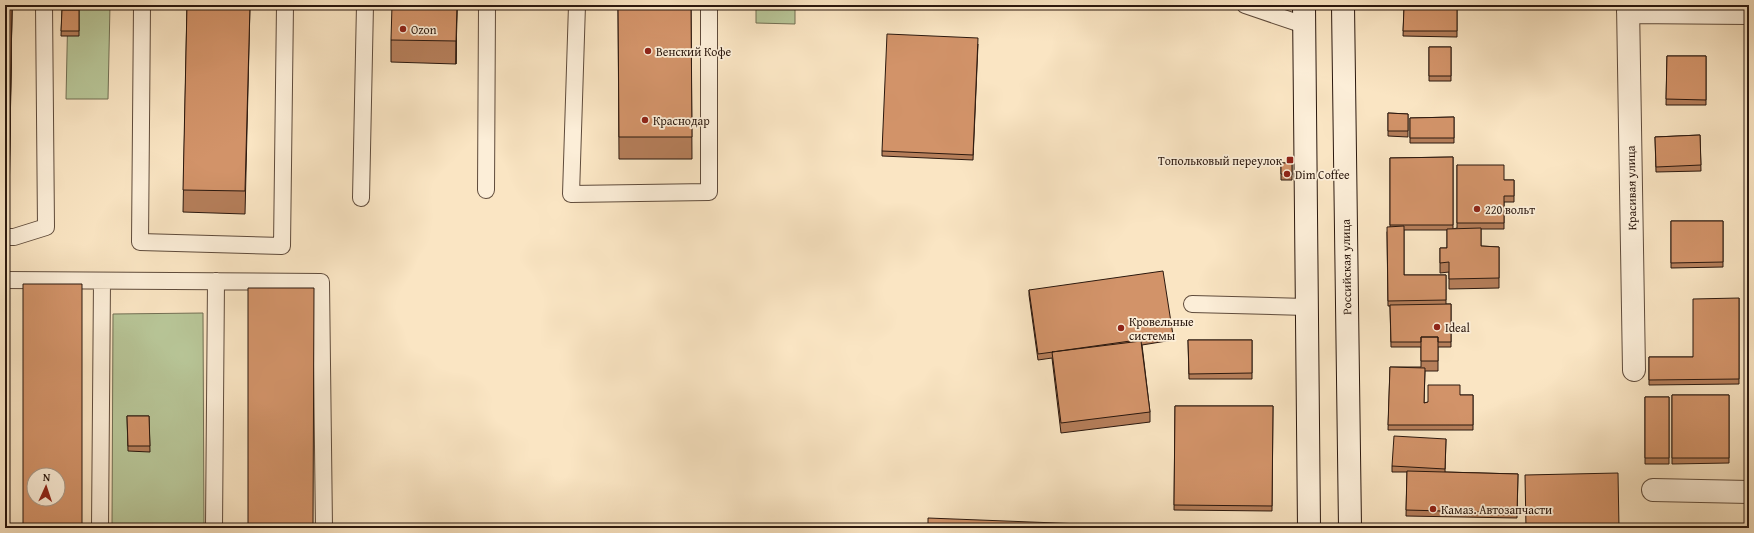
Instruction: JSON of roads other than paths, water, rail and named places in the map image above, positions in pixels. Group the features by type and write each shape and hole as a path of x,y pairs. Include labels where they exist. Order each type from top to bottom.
{"main road":[{"name":"Российская улица","path":"1344,5 1350,528"},
{"path":"1628,9 1749,13"},
{"name":"Красивая улица","path":"1628,9 1634,370"},
{"path":"1304,15 1306,307 1310,528"},
{"path":"1653,490 1749,492"}],"lane":[{"path":"5,237 14,237 46,227 44,5"},
{"path":"142,5 140,242 282,246 285,5"},
{"path":"361,198 365,5"},
{"path":"486,190 487,5"},
{"path":"577,5 571,194 709,192 709,5"},
{"path":"1245,5 1304,15"},
{"path":"5,280 320,282 324,528"},
{"path":"100,528 102,281"},
{"path":"214,528 216,281"},
{"path":"1192,304 1306,307"}],"place":[{"name":"Ozon","path":"403,29"},
{"name":"Венский Кофе","path":"648,51"},
{"name":"Краснодар","path":"645,120"},
{"name":"Топольковый переулок","path":"1290,160"},
{"name":"Dim Coffee","path":"1287,174"},
{"name":"220 вольт","path":"1477,209"},
{"name":"Ideal","path":"1437,327"},
{"name":"Кровельные системы","path":"1121,328"},
{"name":"Камаз. Автозапчасти","path":"1433,509"}]}
